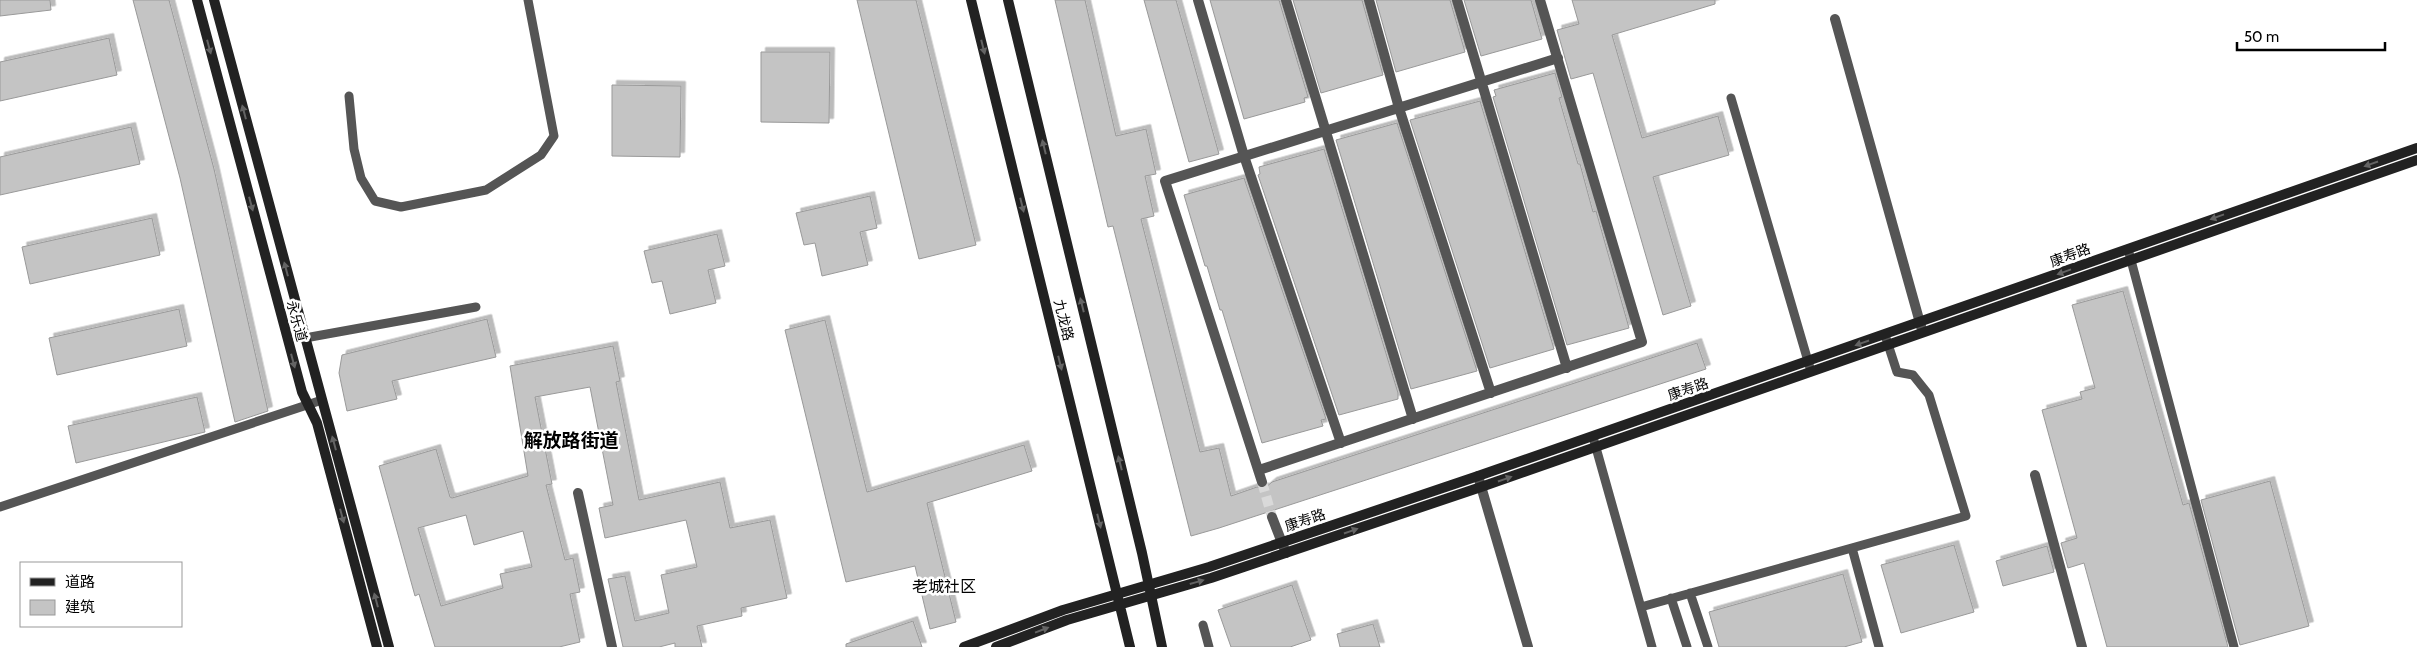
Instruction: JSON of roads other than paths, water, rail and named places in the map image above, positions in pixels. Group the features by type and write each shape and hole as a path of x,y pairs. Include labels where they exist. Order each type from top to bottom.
{"street":[{"name":"永乐道","path":"197,0 302,392 317,424 377,647"},
{"name":"永乐道","path":"214,0 389,647"},
{"name":"九龙路","path":"971,0 1130,647"},
{"name":"九龙路","path":"1008,0 1149,585 1162,647"},
{"path":"1198,0 1244,156 1341,443"},
{"path":"1286,0 1413,419"},
{"path":"1369,0 1399,108 1491,393"},
{"path":"1457,0 1567,368"},
{"path":"1259,470 1642,342 1540,0"},
{"path":"1835,19 1923,334"},
{"path":"1262,482 1165,181 1558,58"},
{"name":"康寿路","path":"964,647 1063,610 1149,585 1478,476 2417,148"},
{"name":"康寿路","path":"999,646 1067,620 1151,596 1286,553 1481,487 2417,160"},
{"path":"2035,475 2082,647"},
{"path":"1478,476 1528,647"},
{"path":"578,493 612,647"},
{"path":"1272,517 1286,553"},
{"path":"998,634 999,646"}],"lane":[{"path":"348,96 354,149 361,178 375,201 401,208 486,190 541,155 554,136 528,0"},
{"path":"1731,98 1811,373"},
{"path":"2128,249 2234,647"},
{"path":"305,338 476,307"},
{"path":"1641,607 1966,516 1929,395 1913,375 1897,372 1884,335"},
{"path":"0,507 322,400"},
{"path":"1593,436 1652,647"},
{"path":"1852,548 1879,647"},
{"path":"1690,593 1708,647"},
{"path":"1671,598 1687,647"},
{"path":"1203,625 1208,647"}],"tunnel":[{"path":"1262,482 1272,517"}],"district":[{"name":"解放路街道","path":"571,440"},
{"name":"老城社区","path":"944,586"}]}
